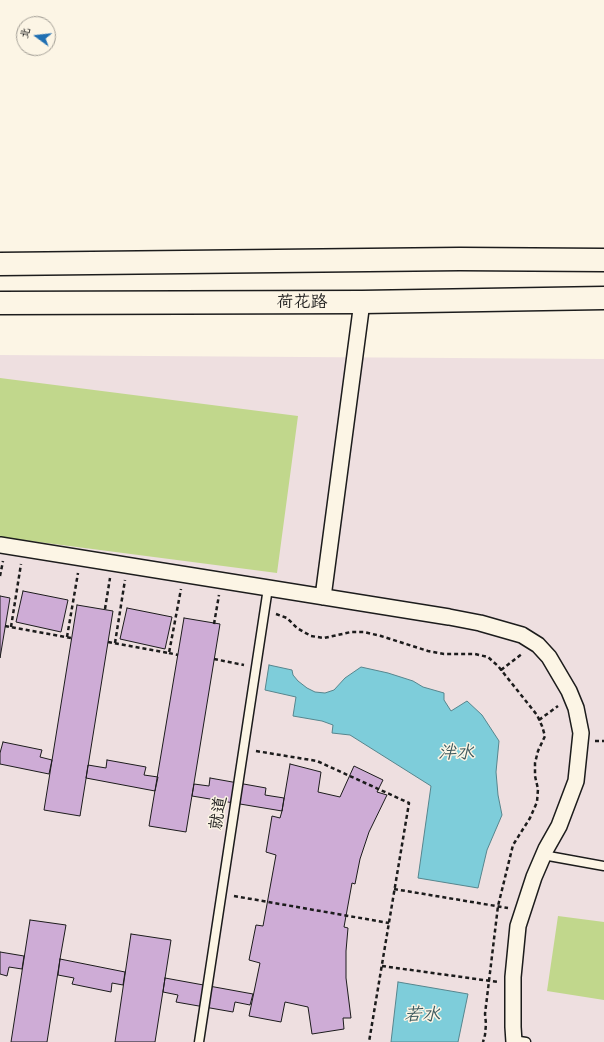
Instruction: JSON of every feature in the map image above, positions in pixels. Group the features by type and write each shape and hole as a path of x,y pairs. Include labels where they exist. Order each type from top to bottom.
{"main road":[{"path":"0,264 460,259 604,260"},
{"name":"荷花路","path":"0,303 362,302 604,298"}],"street":[{"path":"323,597 362,302"},
{"path":"0,546 422,612 480,623 522,635 536,644 549,657 559,673 576,708 581,733 576,781 559,826 543,855 534,877 518,926 513,984 518,1041"}],"lane":[{"name":"就道","path":"199,1042 268,588"},
{"path":"543,855 604,866"}],"path":[{"path":"11,627 24,550"},
{"path":"67,637 80,558"},
{"path":"105,609 120,564"},
{"path":"115,643 120,564"},
{"path":"169,653 183,574"},
{"path":"214,624 222,581"},
{"path":"265,610 287,618 297,628 311,636 324,638 351,632 364,632 428,651 444,654 475,654 488,657 502,670 539,720 545,736 538,751 535,763 535,776 538,789 537,802 530,818 513,845 498,906 489,980 485,1035 483,1042"},
{"path":"5,626 71,638"},
{"path":"108,642 178,655"},
{"path":"502,670 536,644"},
{"path":"214,659 256,668"},
{"path":"539,720 571,697"},
{"path":"244,749 316,761 409,804 369,1042"},
{"path":"394,889 523,910"},
{"path":"222,894 389,923"},
{"path":"382,966 513,984"}],"shaded area":[{"path":"0,355 604,359 604,1042 0,1042"}],"green space":[{"path":"0,378 298,416 277,573 0,537"},
{"path":"558,916 604,922 604,1000 547,991"}],"water":[{"name":"泮水","path":"269,665 292,670 293,675 298,681 307,688 315,692 325,693 334,690 345,678 361,667 388,673 413,681 423,687 444,693 444,700 451,711 467,701 482,715 499,741 496,772 502,815 487,850 478,888 418,878 431,786 350,735 332,733 333,725 322,721 293,716 296,697 265,690"},
{"name":"若水","path":"398,982 468,994 458,1042 391,1042"}],"building":[{"path":"23,591 68,600 61,632 16,622"},
{"path":"0,596 10,598 0,658"},
{"path":"77,605 113,611 80,816 44,810"},
{"path":"127,608 172,617 165,649 120,639"},
{"path":"184,618 220,624 186,832 149,826"},
{"path":"3,742 42,750 40,757 52,760 49,774 0,764 0,753"},
{"path":"107,760 146,767 144,775 158,777 155,791 86,778 88,765 106,768"},
{"path":"290,764 321,772 318,792 340,797 354,766 383,780 377,792 387,795 369,832 360,859 355,884 352,883 344,927 348,928 346,978 351,1018 343,1018 344,1029 312,1034 308,1007 285,1002 281,1022 249,1016 260,963 249,960 256,925 263,926 276,855 266,852 272,816 280,818 282,811"},
{"path":"210,778 266,788 265,795 284,798 282,811 192,796 194,784 209,786"},
{"path":"30,920 66,925 47,1042 11,1042"},
{"path":"131,934 171,940 155,1042 115,1042"},
{"path":"0,952 24,956 22,969 9,967 7,976 0,974"},
{"path":"60,959 125,972 123,985 112,983 111,992 72,984 74,978 58,975"},
{"path":"165,978 253,994 250,1005 235,1002 233,1012 176,1002 178,995 163,992"}]}
